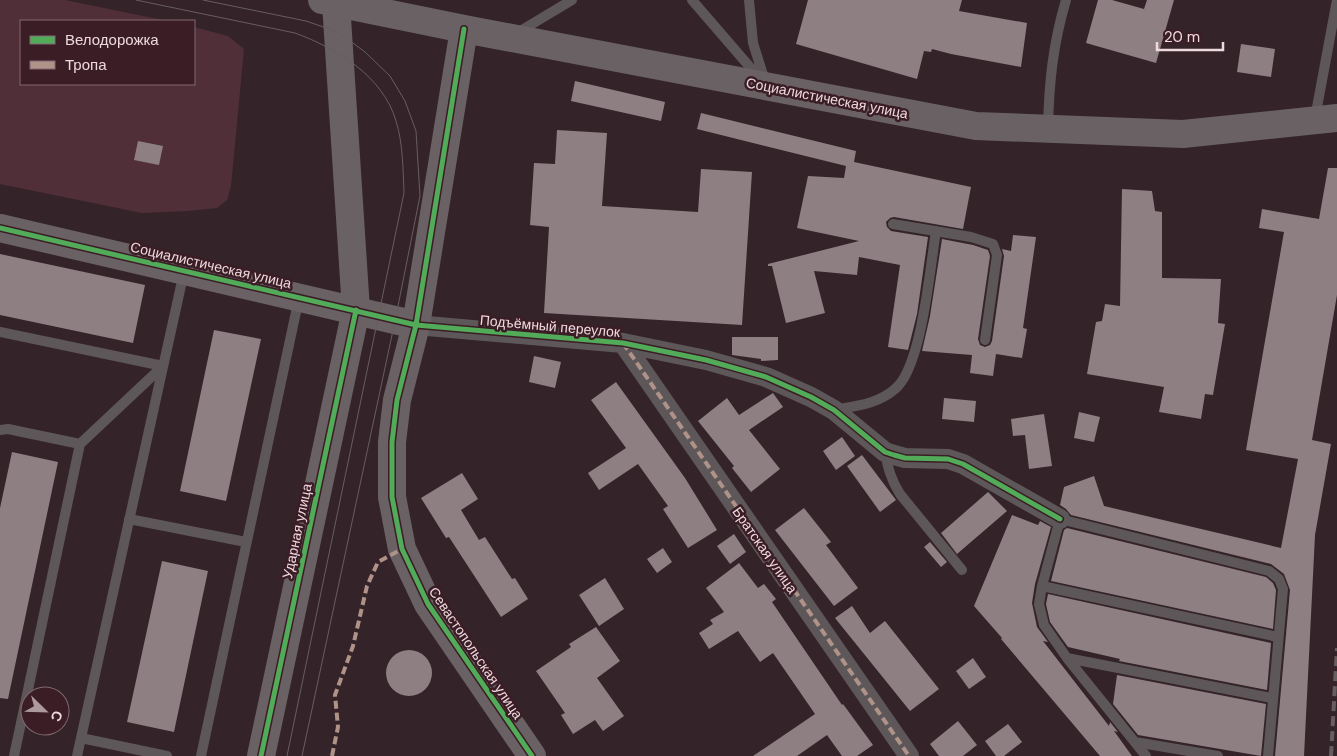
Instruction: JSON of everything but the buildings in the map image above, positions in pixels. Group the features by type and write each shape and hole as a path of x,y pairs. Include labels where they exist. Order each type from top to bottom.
{"street":[{"name":"Социалистическая улица","path":"329,1 510,38 976,126 1183,134 1326,120"},
{"name":"Ударная улица","path":"261,756 356,310 329,1"},
{"name":"Севастопольская улица","path":"464,29 416,325 397,400 392,442 392,497 402,549 428,604 532,756"},
{"name":"Социалистическая улица","path":"0,228 416,325"},
{"name":"Подъёмный переулок","path":"416,325 623,343 706,360 766,377 786,385 834,410 885,452 905,458 948,459 963,464 1060,519"},
{"name":"Братская улица","path":"623,343 909,756"}],"lane":[{"path":"510,38 572,0"},
{"path":"692,0 767,86"},
{"path":"749,0 750,28 753,43 767,86"},
{"path":"1048,129 1051,65 1056,32 1066,0"},
{"path":"1326,120 1337,0"},
{"path":"893,224 982,239 993,244 997,255 986,340"},
{"path":"834,410 876,402 896,389 908,370 919,340 936,231"},
{"path":"77,756 184,271"},
{"path":"201,756 299,297"},
{"path":"0,332 163,366"},
{"path":"14,756 80,444 163,366"},
{"path":"0,430 8,429 80,444"},
{"path":"885,452 888,471 896,488 962,570"},
{"path":"129,519 246,542"},
{"path":"1146,756 1067,658 1044,625 1039,604 1060,519 1269,571 1279,579 1282,589 1268,756"},
{"path":"1042,586 1278,637"},
{"path":"1067,658 1272,698"},
{"path":"81,738 167,756"},
{"path":"1135,742 1218,756"}],"shaded area":[{"path":"0,0 65,0 162,20 20,20 20,85 195,85 195,27 228,36 244,49 231,186 227,200 217,208 142,213 0,184"}],"tram line":[{"path":"136,0 295,33 311,39 342,56 369,77 390,105 400,138 404,193 287,756"},
{"path":"203,0 306,21 338,32 365,52 390,76 405,101 416,131 420,196 302,756"}],"railway":[{"path":"1331,756 1337,648"}],"marked path":[{"path":"623,343 909,756"},
{"path":"332,756 338,727 335,695 353,646 367,586 378,562 402,549"}],"cycle path":[{"path":"464,29 416,325 397,400 392,442 392,497 402,549 428,604 532,756"},
{"path":"0,228 416,325 623,343 706,360 766,377 811,397 834,410 885,452 905,458 948,459 963,464 1060,519"},
{"path":"261,756 356,310"}]}
